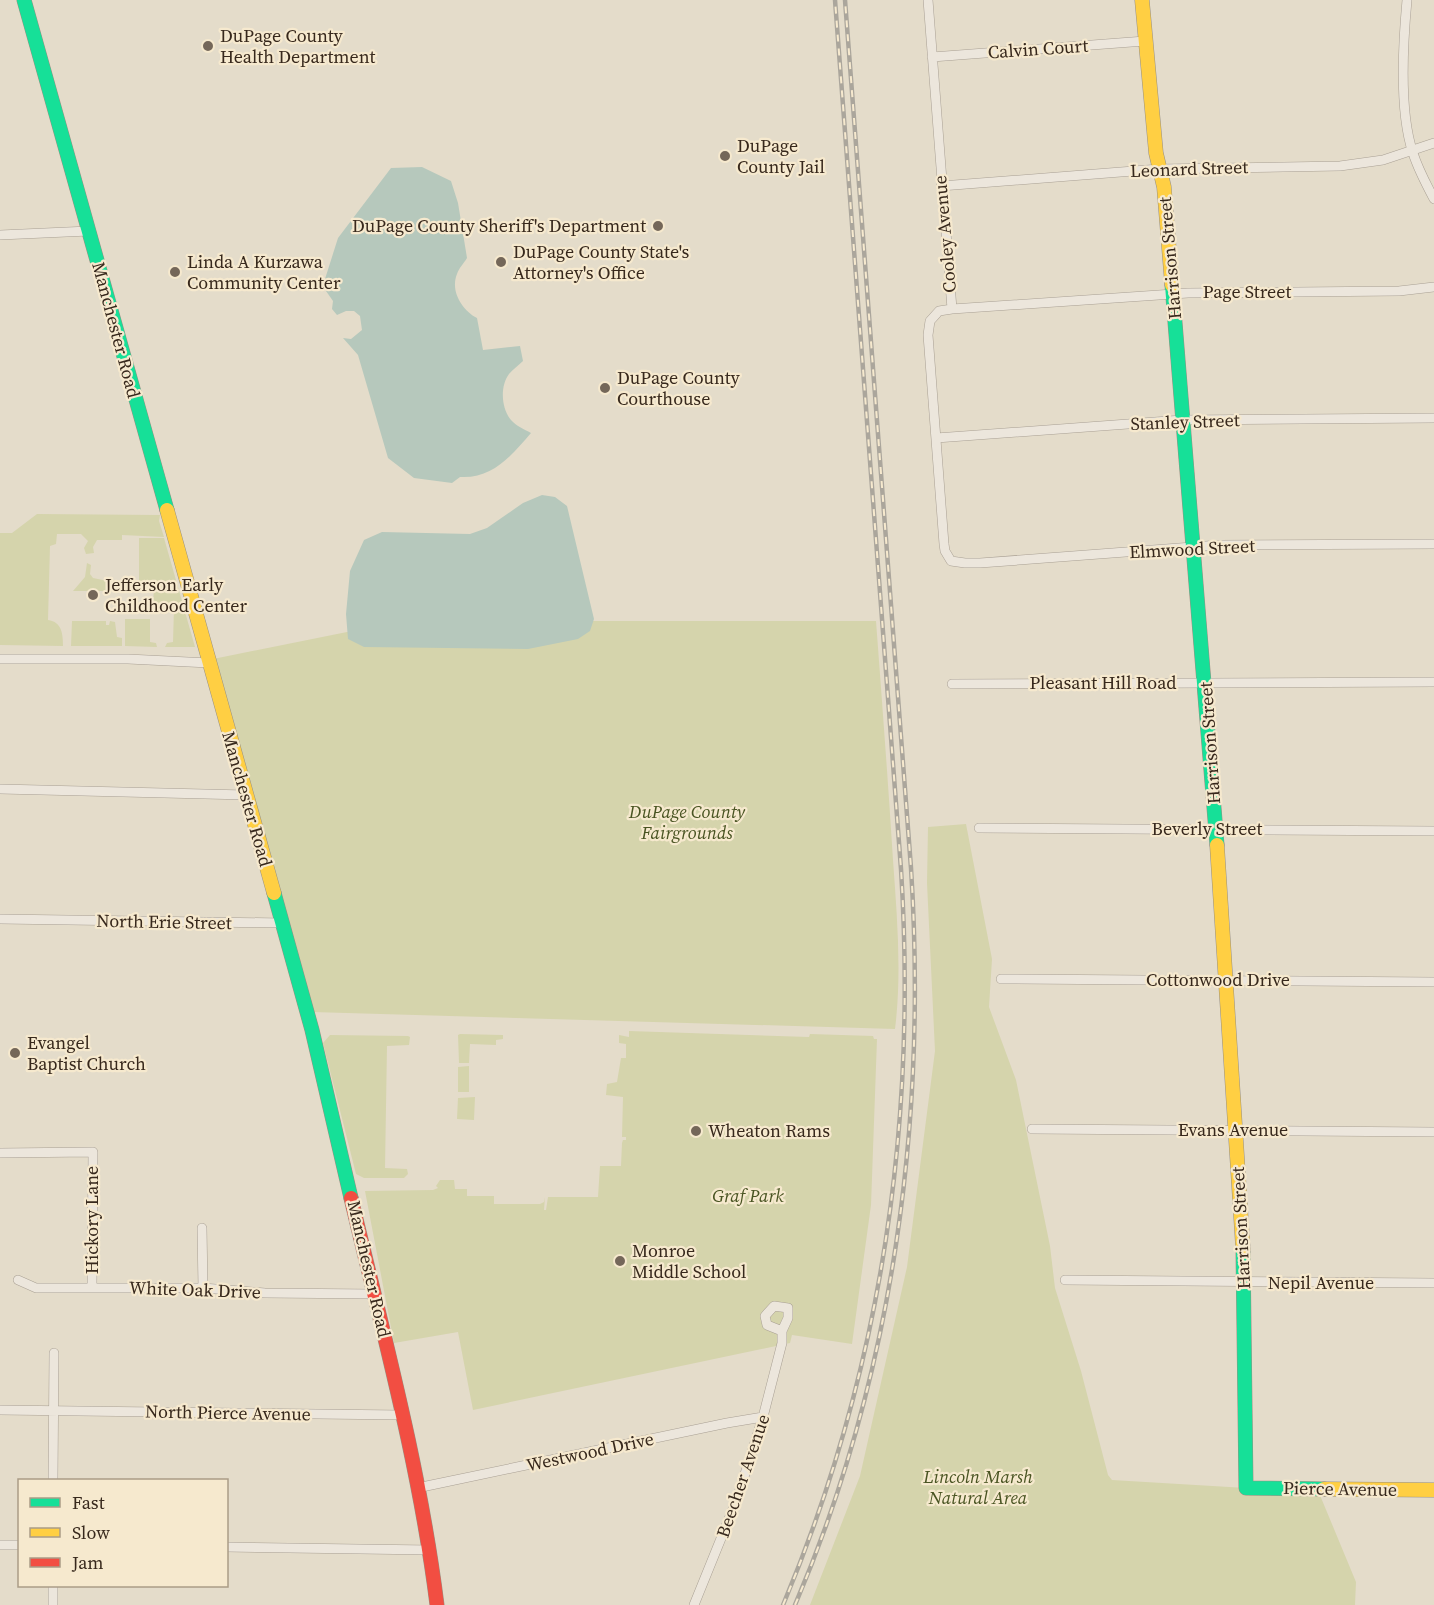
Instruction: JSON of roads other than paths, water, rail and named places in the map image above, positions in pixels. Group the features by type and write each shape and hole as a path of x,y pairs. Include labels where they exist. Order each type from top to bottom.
{"street":[{"name":"Manchester Road","path":"24,0 312,1030 402,1415 430,1550 437,1605"},
{"name":"Cooley Avenue","path":"928,0 952,309 939,311 930,321 928,335 944,544 951,561"},
{"name":"Harrison Street","path":"1142,0 1156,153 1164,187 1216,828 1245,1282 1246,1488"},
{"path":"1407,0 1404,84 1408,127 1412,152 1434,199"},
{"name":"Calvin Court","path":"932,57 1145,41"},
{"name":"Leonard Street","path":"941,186 1159,169 1340,166 1383,160 1434,143"},
{"path":"0,235 89,231"},
{"name":"Page Street","path":"952,309 1173,294 1399,291 1434,287"},
{"name":"Stanley Street","path":"936,438 1182,420 1434,418"},
{"name":"Elmwood Street","path":"951,561 965,563 1194,547 1434,544"},
{"path":"0,659 128,659 209,663"},
{"name":"Pleasant Hill Road","path":"952,684 1434,682"},
{"path":"0,789 246,795"},
{"name":"Beverly Street","path":"979,828 1434,831"},
{"name":"North Erie Street","path":"0,919 282,923"},
{"name":"Cottonwood Drive","path":"1001,979 1434,982"},
{"name":"Evans Avenue","path":"1032,1129 1434,1132"},
{"name":"Hickory Lane","path":"0,1153 93,1152 92,1288"},
{"path":"202,1228 202,1288"},
{"name":"White Oak Drive","path":"18,1280 36,1288 202,1288 265,1293 374,1294"},
{"name":"Nepil Avenue","path":"1065,1280 1434,1283"},
{"name":"Beecher Avenue","path":"694,1605 737,1499 764,1418 782,1344 782,1331"},
{"path":"53,1479 54,1353"},
{"name":"North Pierce Avenue","path":"0,1410 402,1415"},
{"name":"Westwood Drive","path":"417,1488 727,1423 764,1418"},
{"name":"Pierce Avenue","path":"1246,1488 1434,1490"},
{"path":"0,1545 18,1545"},
{"path":"228,1547 430,1550"},
{"path":"53,1587 54,1605"}],"railway":[{"path":"783,1605 817,1516 845,1426 868,1336 885,1244 897,1151 903,1058 905,964 901,869 835,0"},
{"path":"795,1605 829,1517 857,1427 879,1336 896,1244 907,1150 914,1056 915,962 911,868 845,0"}],"place":[{"name":"DuPage County Health Department","path":"208,46"},
{"name":"DuPage County Jail","path":"725,156"},
{"name":"DuPage County Sheriff's Department","path":"658,226"},
{"name":"DuPage County State's Attorney's Office","path":"501,262"},
{"name":"Linda A Kurzawa Community Center","path":"175,272"},
{"name":"DuPage County Courthouse","path":"605,388"},
{"name":"Jefferson Early Childhood Center","path":"93,595"},
{"name":"Evangel Baptist Church","path":"15,1053"},
{"name":"Wheaton Rams","path":"696,1131"},
{"name":"Monroe Middle School","path":"620,1261"}],"park label":[{"name":"DuPage County Fairgrounds","path":"687,822"},
{"name":"Graf Park","path":"748,1196"},
{"name":"Lincoln Marsh Natural Area","path":"978,1487"}]}
